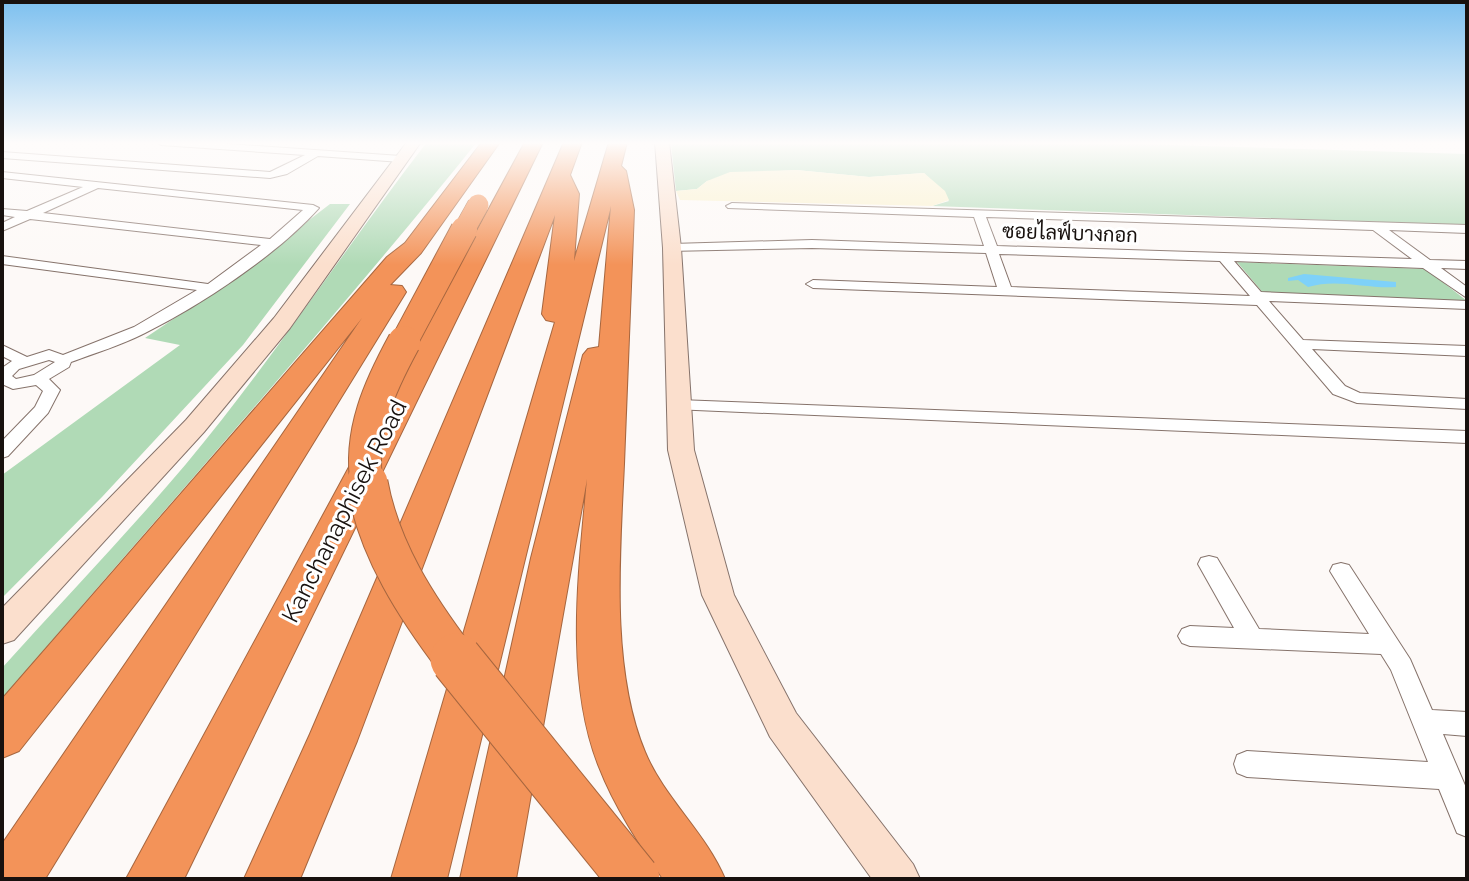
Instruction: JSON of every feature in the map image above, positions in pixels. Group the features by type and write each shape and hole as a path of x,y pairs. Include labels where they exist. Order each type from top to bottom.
{"highway":[{"path":"2,735 299,374 396,262 413,248 461,183"},
{"path":"491,183 388,372 372,410 366,443 366,478 373,516 389,556 430,625 634,879"},
{"name":"Kanchanaphisek Road","path":"154,879 513,183"},
{"path":"272,879 332,741 556,183"},
{"path":"557,369 554,332 568,183"},
{"path":"419,879 607,183"},
{"path":"620,183 623,210 598,589 605,703 623,764 662,831 697,879"},
{"path":"12,879 410,265 413,248"},
{"path":"488,879 551,558 595,362 616,311"}],"main road":[{"path":"2,630 204,415 282,323 384,183"},
{"path":"666,183 672,248 681,450 718,595 783,725 898,879"}],"street":[{"path":"63,360 59,369 39,379 13,384 2,377 13,366 24,361 49,355 63,360 139,330 211,288 273,243 313,208 78,183"},
{"path":"2,227 96,185"},
{"path":"732,206 1467,229"},
{"path":"2,212 273,243"},
{"path":"979,213 1006,292"},
{"path":"1376,226 1467,294"},
{"name":"ซอยไลฟ์บางกอก","path":"672,248 812,244 1467,265"},
{"path":"1224,258 1339,390 1357,398 1467,404"},
{"path":"2,260 211,288"},
{"path":"813,284 1467,305"},
{"path":"1299,344 1467,351"},
{"path":"2,350 24,361"},
{"path":"2,452 42,409 52,390 39,379"},
{"path":"679,405 1467,437"},
{"path":"1209,564 1252,639"},
{"path":"1341,571 1389,645 1467,823"},
{"path":"1190,636 1389,645"},
{"path":"1424,721 1467,724"},
{"path":"1247,764 1447,776"}],"green space":[{"path":"397,183 443,183 2,699 2,668 141,516 218,425"},
{"path":"675,183 704,183 697,189 676,191"},
{"path":"933,183 1467,183 1467,225 932,206 949,201"},
{"path":"330,204 350,204 243,345 102,497 2,598 2,475 180,345 145,338 227,283"},
{"path":"1237,262 1426,269 1467,301 1264,294"}],"sand":[{"path":"704,183 936,183 949,200 932,206 680,200 676,191 697,189"}],"water":[{"path":"1304,274 1396,282 1396,287 1330,283 1308,287 1298,280 1288,281 1288,278"}]}
